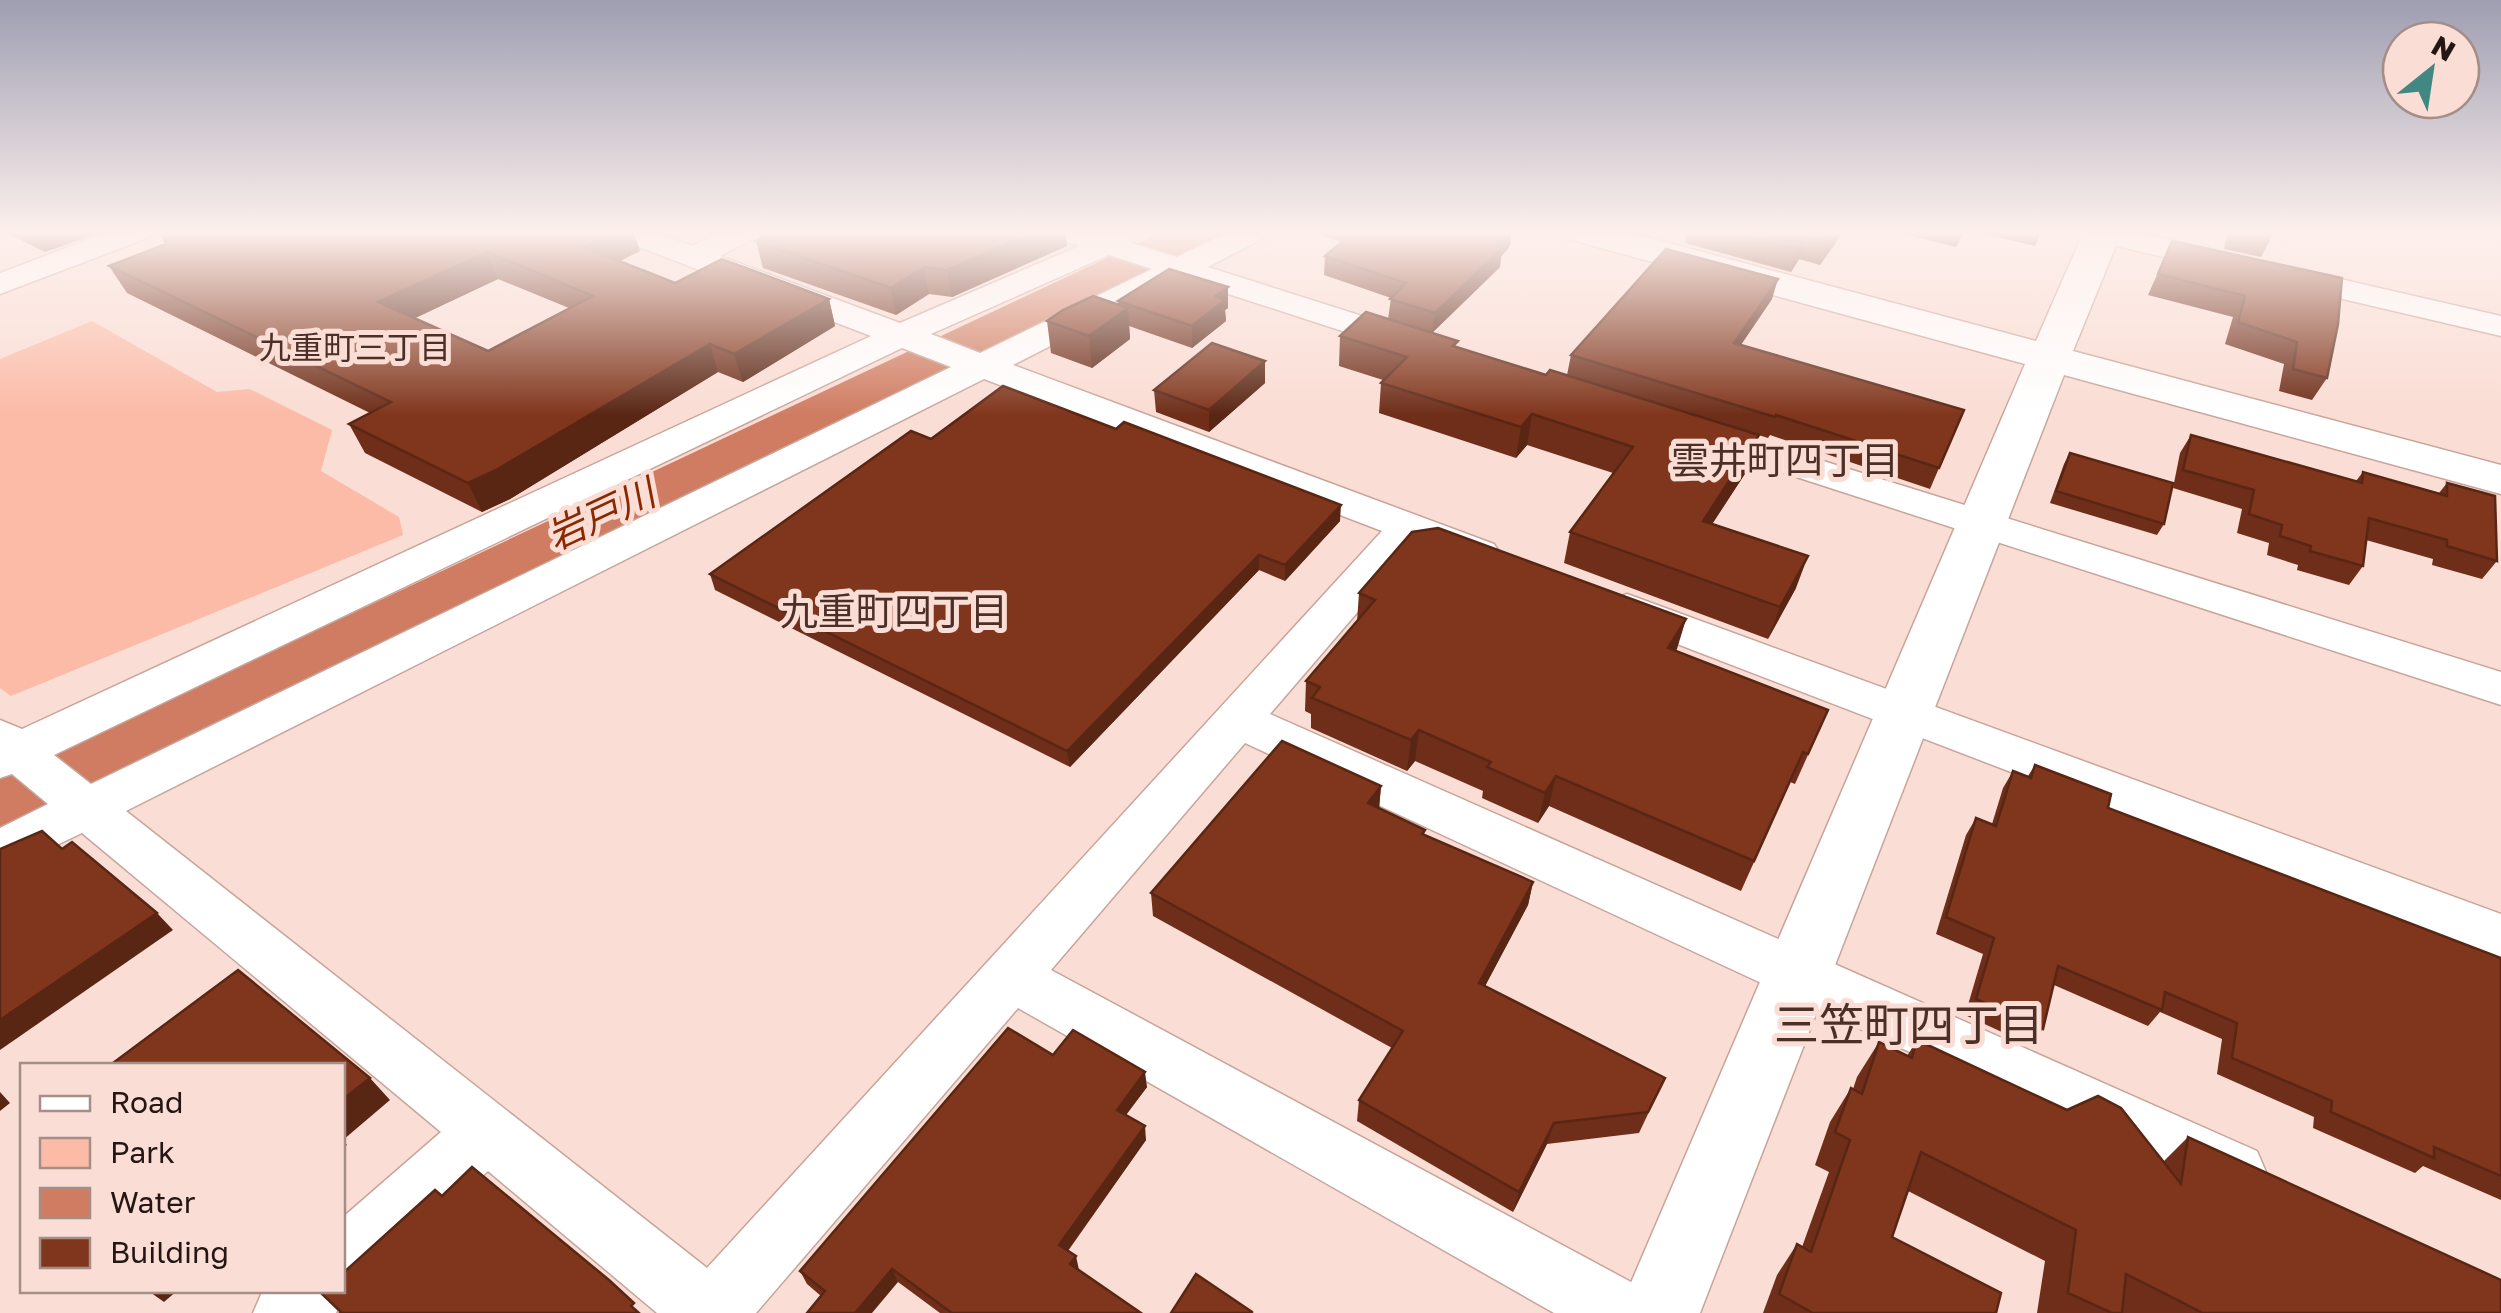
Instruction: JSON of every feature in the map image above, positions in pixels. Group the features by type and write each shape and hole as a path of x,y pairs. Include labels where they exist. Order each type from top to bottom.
{"street":[{"path":"787,292 1519,568"},
{"path":"1009,292 12,753 85,806 711,1313 1409,526"},
{"path":"0,851 1122,292"},
{"path":"1254,292 1439,351"},
{"path":"1807,292 2501,480"},
{"path":"1659,1313 2076,292"},
{"path":"2357,292 2501,326"},
{"path":"1663,422 2501,690"},
{"path":"1592,595 2501,938"},
{"path":"1238,720 2285,1194"},
{"path":"1011,976 1620,1313"},
{"path":"345,1259 486,1132"},
{"path":"287,1313 309,1293"}],"green space":[{"path":"92,321 217,392 250,389 332,430 321,471 399,517 403,535 11,696 0,688 0,359"}],"water":[{"name":"岩戸川","path":"1034,292 1110,292 0,832 0,779"}],"building":[{"path":"163,292 399,292 378,302 488,351 593,296 584,292 811,292 829,299 734,354 710,344 468,483 349,424 391,402"},
{"path":"1132,292 1221,292 1216,296 1225,300 1192,326 1118,301"},
{"path":"1397,292 1456,292 1435,313 1390,299"},
{"path":"1627,292 1769,292 1734,343 1964,410 1939,468 1571,355"},
{"path":"2230,292 2341,292 2327,378 2293,369 2297,342 2238,322 2245,296"},
{"path":"1093,296 1128,308 1089,336 1047,321 1063,310"},
{"path":"1366,312 1458,341 1453,346 1546,375 1550,370 1759,435 1703,521 1808,556 1780,607 1570,532 1633,447 1532,414 1521,427 1381,383 1407,357 1340,336"},
{"path":"1212,343 1265,361 1209,410 1154,390"},
{"path":"1003,386 1116,429 1124,422 1341,505 1285,565 1259,555 1067,751 710,574 911,431 931,439"},
{"path":"2191,435 2362,483 2363,472 2447,496 2447,483 2495,496 2497,561 2447,546 2447,540 2369,518 2363,566 2310,551 2311,546 2280,536 2282,525 2249,514 2254,490 2183,470"},
{"path":"2070,453 2173,483 2164,524 2056,491"},
{"path":"1438,528 1686,619 1668,648 1828,710 1808,754 1803,752 1754,861 1556,776 1545,793 1487,767 1491,762 1419,730 1411,740 1312,698 1320,687 1306,681 1375,600 1359,593 1412,532"},
{"path":"1282,741 1381,786 1368,803 1425,830 1422,834 1533,882 1479,983 1665,1078 1648,1112 1554,1123 1519,1192 1359,1100 1403,1031 1151,893"},
{"path":"2035,765 2111,794 2108,808 2501,958 2501,1176 2434,1147 2434,1158 2331,1112 2332,1101 2232,1058 2237,1023 2165,992 2162,1010 2058,966 2043,1029 1976,999 1994,938 1946,917 1976,818 1996,826 2013,771 2031,778"},
{"path":"42,831 62,849 72,842 157,913 0,1020 0,849"},
{"path":"238,970 370,1078 345,1098 345,1063 113,1063"},
{"path":"1008,1028 1053,1055 1073,1030 1145,1072 1117,1110 1145,1126 1059,1245 1076,1256 1070,1264 1141,1313 952,1313 892,1269 855,1313 807,1313 825,1291 800,1271"},
{"path":"1917,1040 2067,1110 2098,1096 2121,1108 2181,1184 2188,1137 2501,1280 2501,1313 2203,1313 2126,1274 2122,1313 2112,1313 2068,1293 2076,1230 1921,1152 1892,1237 2001,1293 1996,1313 1813,1313 1779,1294 1797,1244 1811,1252 1850,1140 1835,1132 1851,1088 1862,1094 1879,1042 1912,1058"},
{"path":"472,1167 609,1280 634,1303 631,1306 639,1313 340,1313 321,1293 345,1293 345,1271 435,1190 442,1196"},
{"path":"1196,1274 1252,1312 1252,1313 1171,1313"}],"district":[{"name":"九重町三丁目","path":"355,348"},
{"name":"雲井町四丁目","path":"1785,461"},
{"name":"九重町四丁目","path":"894,612"},
{"name":"三笠町四丁目","path":"1909,1025"}]}
